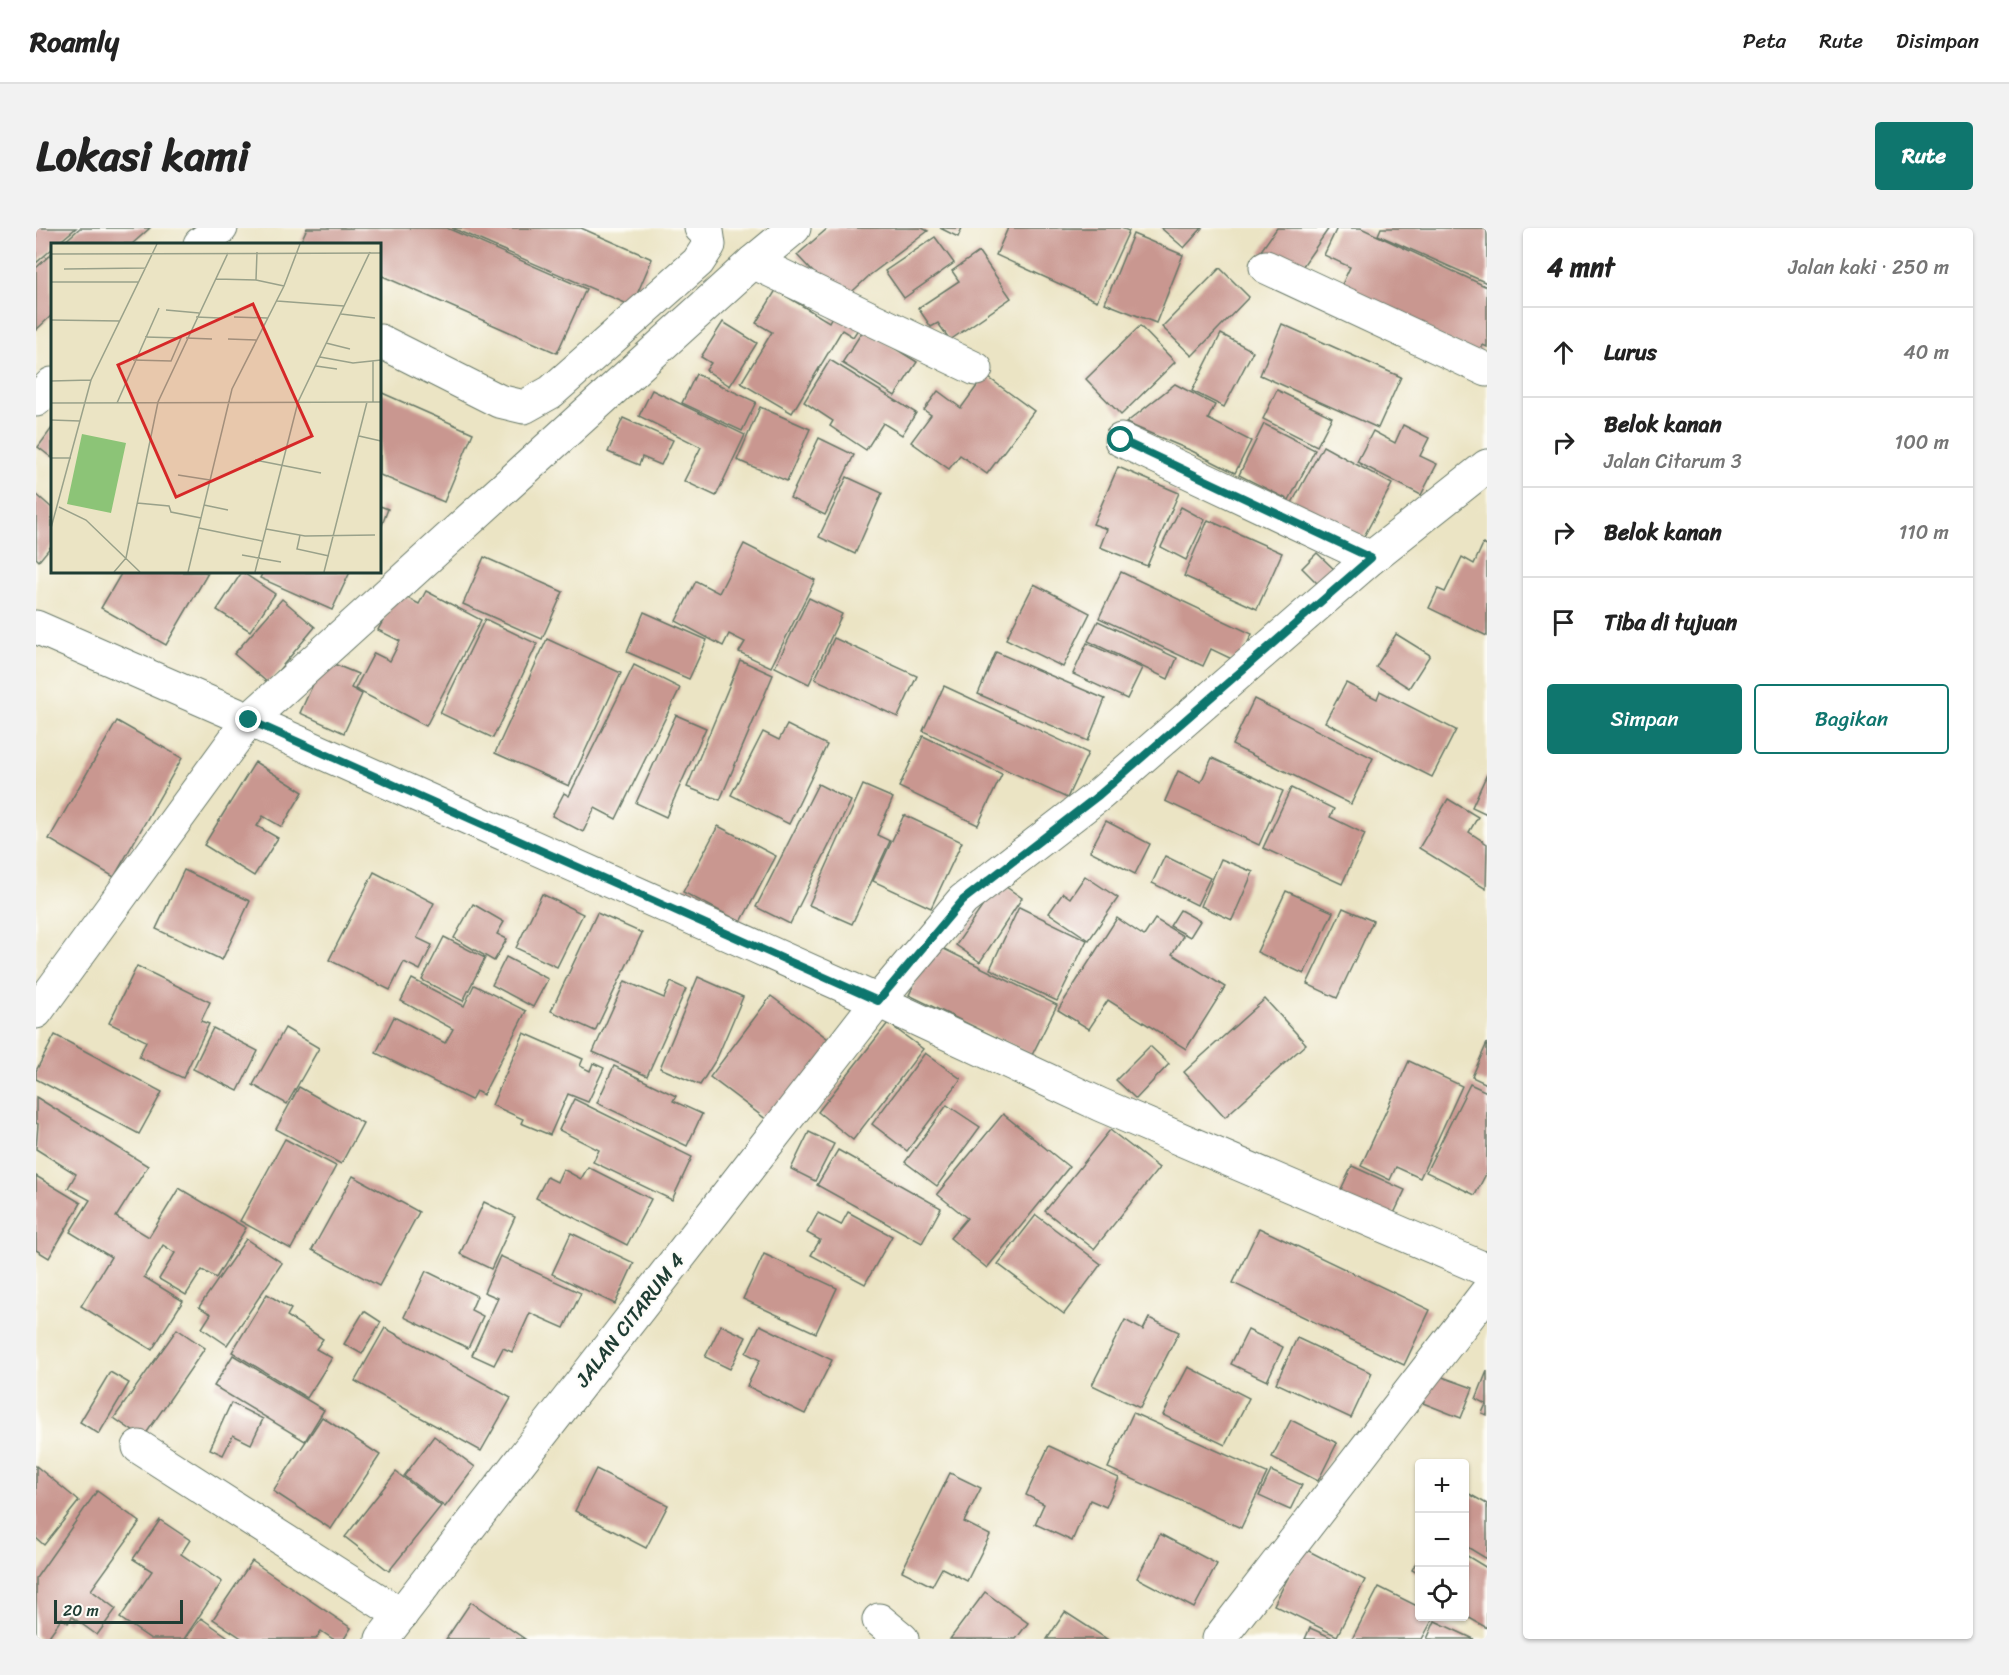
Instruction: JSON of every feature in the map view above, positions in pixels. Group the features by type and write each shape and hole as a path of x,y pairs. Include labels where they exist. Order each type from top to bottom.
{"street":[{"path":"201,243 221,228"},
{"path":"381,342 499,401 524,407 551,392 698,262 709,245 707,231 701,228"},
{"path":"36,1012 249,720 753,262 794,228"},
{"path":"753,262 976,369"},
{"path":"1266,267 1487,370"},
{"path":"36,400 51,385"},
{"path":"1121,440 1371,558"},
{"name":"JALAN CITARUM 4","path":"391,1627 878,1001 963,900 1099,795 1371,558 1487,466"},
{"path":"36,627 878,1001 1101,1105 1487,1270"},
{"path":"1219,1639 1487,1292"},
{"path":"139,1447 391,1627"}],"building":[{"path":"36,228 76,228 58,243 51,243 51,250 36,263"},
{"path":"80,228 150,228 133,243 63,243"},
{"path":"307,228 447,228 586,289 557,353 381,275 381,243 306,243 301,241"},
{"path":"452,228 581,228 652,259 632,306"},
{"path":"828,228 922,228 928,231 870,275 841,302 797,255"},
{"path":"940,228 962,228 958,237"},
{"path":"1008,228 1121,228 1129,231 1097,301 996,255"},
{"path":"1161,228 1202,228 1184,248"},
{"path":"1277,228 1329,228 1296,276 1260,252"},
{"path":"1337,228 1361,228 1487,287 1487,347 1483,345 1479,355 1340,289 1350,267 1324,255"},
{"path":"1381,228 1482,228 1487,230 1487,283 1378,235"},
{"path":"1133,234 1183,255 1156,323 1105,303"},
{"path":"935,237 954,263 904,298 885,271"},
{"path":"979,252 1011,298 950,340 938,323 931,327 918,308 959,281 952,271"},
{"path":"51,254 51,316 36,330 36,268"},
{"path":"1220,268 1249,297 1192,356 1162,327"},
{"path":"776,290 829,322 837,307 862,323 853,337 842,330 792,413 741,383 772,332 756,323"},
{"path":"723,322 757,343 730,386 706,370 711,363 701,357"},
{"path":"1282,324 1401,377 1378,428 1260,375"},
{"path":"1140,326 1175,362 1121,415 1086,379"},
{"path":"864,329 917,362 895,396 842,363"},
{"path":"1221,334 1253,351 1224,407 1192,391"},
{"path":"830,360 916,413 902,435 883,423 866,450 830,426 833,421 804,402"},
{"path":"696,374 756,402 742,431 682,403"},
{"path":"985,375 1034,411 987,474 960,455 949,469 911,442 931,415 924,410 938,391 961,408"},
{"path":"1175,384 1215,405 1208,419 1251,441 1235,473 1192,451 1126,423"},
{"path":"652,390 745,435 716,496 684,481 701,447 639,416"},
{"path":"1277,390 1332,417 1317,446 1263,419"},
{"path":"381,392 473,433 444,502 381,475"},
{"path":"760,407 810,429 787,481 737,460"},
{"path":"623,418 673,440 661,465 642,457 639,465 608,452"},
{"path":"1264,424 1315,450 1289,500 1239,475"},
{"path":"1403,425 1429,438 1420,456 1437,464 1421,495 1357,462 1373,431 1395,443"},
{"path":"51,429 51,457 38,447"},
{"path":"819,438 854,455 825,515 790,498"},
{"path":"1323,446 1392,484 1362,540 1292,503"},
{"path":"1118,467 1179,493 1147,566 1100,547 1107,529 1093,524"},
{"path":"847,477 882,493 855,554 819,537"},
{"path":"36,494 51,507 51,546 39,561 36,558"},
{"path":"381,506 388,509 381,527"},
{"path":"1181,507 1205,520 1186,560 1161,547"},
{"path":"1208,520 1282,553 1257,609 1184,576"},
{"path":"744,544 815,580 771,667 739,652 745,642 729,634 723,646 676,621 696,581 719,593"},
{"path":"1483,544 1487,546 1487,636 1429,608 1438,589 1445,592 1462,557 1474,564"},
{"path":"1317,553 1337,572 1321,587 1302,568"},
{"path":"484,557 563,592 542,639 463,604"},
{"path":"1121,572 1252,634 1238,662 1211,649 1203,666 1099,618"},
{"path":"121,573 208,573 166,645 101,608"},
{"path":"241,573 275,594 250,631 217,610"},
{"path":"262,573 350,573 332,610 260,578"},
{"path":"1034,584 1090,613 1063,667 1006,639"},
{"path":"426,591 481,620 426,726 355,689 374,653 390,661 400,641 378,630 398,593 419,604"},
{"path":"809,598 842,614 809,684 775,667"},
{"path":"282,599 315,627 268,683 234,654"},
{"path":"644,612 707,640 689,679 627,652"},
{"path":"485,619 537,644 493,738 440,713"},
{"path":"1098,621 1177,658 1168,679 1088,641"},
{"path":"1396,634 1430,655 1409,688 1376,667"},
{"path":"834,638 917,676 898,717 815,679"},
{"path":"547,639 621,673 569,786 495,753"},
{"path":"1087,643 1142,668 1127,699 1073,674"},
{"path":"996,652 1105,699 1088,741 978,694"},
{"path":"324,660 358,674 351,688 362,694 344,733 300,713"},
{"path":"740,660 773,675 720,800 687,787"},
{"path":"634,665 680,688 616,819 595,808 583,832 552,816 564,793 569,796"},
{"path":"1346,683 1377,699 1380,691 1456,730 1432,777 1325,722"},
{"path":"944,686 1088,753 1067,798 923,731"},
{"path":"1254,699 1373,758 1351,804 1232,745"},
{"path":"676,715 706,728 666,817 636,803"},
{"path":"117,721 182,758 114,877 49,839"},
{"path":"787,725 827,745 789,824 731,795 763,732 779,740"},
{"path":"923,736 1002,774 978,825 899,787"},
{"path":"1212,758 1283,791 1259,845 1165,801 1178,771 1201,782"},
{"path":"255,762 303,792 282,827 263,816 257,826 278,838 254,876 204,845"},
{"path":"1487,774 1487,814 1472,807"},
{"path":"818,784 851,801 790,924 756,907"},
{"path":"863,785 893,798 877,835 890,841 852,924 809,905"},
{"path":"1291,788 1334,809 1330,817 1365,834 1342,884 1263,848"},
{"path":"1448,799 1478,817 1469,832 1487,844 1486,889 1419,848"},
{"path":"904,815 962,842 931,908 873,881"},
{"path":"1106,821 1150,844 1135,874 1090,851"},
{"path":"718,826 776,856 741,922 683,892"},
{"path":"1165,856 1210,878 1197,905 1152,883"},
{"path":"1221,859 1253,872 1232,920 1201,906"},
{"path":"184,870 250,901 222,960 156,929"},
{"path":"374,872 434,903 417,938 432,945 420,970 404,962 390,990 329,960"},
{"path":"1085,876 1118,898 1089,940 1049,913 1063,893 1070,898"},
{"path":"999,882 1022,898 980,962 956,945"},
{"path":"1286,891 1333,912 1304,974 1257,952"},
{"path":"542,894 583,914 557,967 516,948"},
{"path":"473,904 504,922 497,934 507,939 494,961 454,938"},
{"path":"1019,907 1087,940 1057,1001 990,969"},
{"path":"1343,908 1373,921 1337,998 1307,984"},
{"path":"1180,910 1200,921 1190,937 1170,926"},
{"path":"597,913 642,933 595,1031 551,1011"},
{"path":"1117,918 1144,936 1155,919 1183,936 1172,954 1225,987 1186,1049 1108,1000 1089,1029 1058,1010"},
{"path":"444,937 485,958 463,1001 422,980"},
{"path":"934,944 1057,1005 1032,1055 909,995"},
{"path":"506,957 548,979 533,1007 492,985"},
{"path":"137,966 210,1002 201,1021 209,1024 183,1078 139,1057 146,1041 109,1023"},
{"path":"698,977 743,997 717,1058 700,1085 660,1068"},
{"path":"412,979 464,1006 474,985 526,1011 483,1095 476,1091 471,1100 376,1053 394,1017 445,1043 453,1029 401,1001"},
{"path":"625,981 664,998 671,982 686,989 647,1076 593,1052"},
{"path":"771,996 840,1048 779,1129 710,1077"},
{"path":"1265,999 1306,1044 1225,1117 1184,1072"},
{"path":"888,1023 923,1049 853,1140 818,1112"},
{"path":"213,1028 258,1051 238,1091 193,1069"},
{"path":"285,1028 319,1048 287,1104 253,1085"},
{"path":"524,1033 583,1059 580,1066 590,1071 593,1063 604,1068 588,1102 568,1094 550,1135 521,1123 523,1119 492,1105"},
{"path":"55,1035 162,1092 139,1134 36,1079 36,1071"},
{"path":"1487,1043 1487,1084 1472,1077"},
{"path":"1150,1046 1169,1064 1136,1099 1116,1080"},
{"path":"925,1053 961,1079 907,1151 872,1124"},
{"path":"1409,1061 1462,1086 1420,1178 1396,1167 1390,1180 1361,1166"},
{"path":"614,1066 676,1096 673,1101 702,1114 687,1146 597,1103"},
{"path":"1470,1084 1487,1092 1487,1172 1475,1195 1426,1172"},
{"path":"299,1087 363,1123 341,1164 276,1129"},
{"path":"36,1097 148,1166 116,1217 149,1237 179,1188 246,1228 216,1278 202,1270 186,1295 159,1279 175,1253 163,1245 144,1277 183,1301 152,1350 81,1306 111,1257 70,1232 90,1200 68,1188 76,1174 36,1149 38,1124 36,1123"},
{"path":"574,1099 692,1157 672,1200 593,1162 599,1150 559,1130"},
{"path":"947,1105 980,1127 937,1186 905,1162"},
{"path":"1003,1114 1069,1167 987,1268 950,1238 967,1218 937,1194"},
{"path":"1110,1130 1159,1168 1094,1249 1045,1211"},
{"path":"809,1132 834,1144 815,1181 791,1169"},
{"path":"285,1139 336,1166 291,1249 240,1221"},
{"path":"838,1150 941,1208 922,1243 817,1185"},
{"path":"1352,1166 1405,1190 1390,1222 1337,1198"},
{"path":"588,1167 651,1199 627,1245 536,1198 547,1177 557,1182 563,1169 581,1179"},
{"path":"36,1176 81,1203 49,1258 36,1250"},
{"path":"353,1176 419,1212 379,1286 312,1250"},
{"path":"484,1202 515,1217 491,1269 460,1254"},
{"path":"848,1212 892,1236 865,1284 811,1255 820,1240 807,1233 818,1213 841,1225"},
{"path":"1036,1215 1101,1264 1064,1314 998,1264"},
{"path":"1259,1228 1430,1310 1404,1365 1233,1283"},
{"path":"571,1233 634,1263 615,1304 552,1274"},
{"path":"246,1239 282,1263 227,1345 202,1328 211,1314 199,1307"},
{"path":"764,1254 837,1288 816,1333 743,1299"},
{"path":"500,1256 581,1293 564,1328 530,1313 512,1352 503,1348 494,1365 472,1355 498,1298 484,1292"},
{"path":"426,1271 477,1296 471,1310 483,1316 468,1348 404,1317"},
{"path":"267,1294 291,1309 287,1316 323,1339 316,1349 332,1358 307,1398 232,1352"},
{"path":"364,1311 381,1322 362,1354 344,1344"},
{"path":"1149,1318 1179,1332 1140,1408 1092,1385 1125,1320 1143,1330"},
{"path":"721,1325 746,1337 730,1369 705,1357"},
{"path":"760,1325 832,1360 805,1414 747,1386 760,1360 746,1353"},
{"path":"385,1328 511,1398 481,1451 355,1381"},
{"path":"177,1329 205,1348 143,1438 114,1418"},
{"path":"1248,1330 1283,1347 1267,1381 1231,1364"},
{"path":"1297,1338 1372,1373 1351,1418 1276,1383"},
{"path":"233,1355 324,1410 305,1441 214,1386"},
{"path":"1188,1367 1249,1398 1225,1445 1163,1415"},
{"path":"1487,1371 1487,1415 1482,1413 1486,1404 1476,1399"},
{"path":"110,1372 129,1383 99,1434 80,1422"},
{"path":"1434,1374 1473,1388 1461,1418 1423,1403"},
{"path":"231,1403 263,1419 251,1444 233,1435 223,1455 210,1449"},
{"path":"1133,1413 1267,1473 1241,1528 1108,1468"},
{"path":"322,1417 380,1455 331,1529 273,1491"},
{"path":"1291,1420 1337,1443 1318,1481 1272,1457"},
{"path":"434,1436 475,1467 445,1507 404,1476"},
{"path":"1049,1446 1119,1478 1106,1507 1090,1500 1072,1541 1035,1524 1044,1504 1026,1495"},
{"path":"36,1466 79,1501 44,1545 36,1538"},
{"path":"596,1469 668,1505 646,1548 575,1511"},
{"path":"1271,1471 1302,1485 1290,1510 1259,1496"},
{"path":"396,1472 441,1506 389,1571 345,1537"},
{"path":"950,1473 981,1488 964,1522 990,1535 967,1581 942,1568 932,1586 902,1571"},
{"path":"97,1491 140,1522 91,1590 116,1609 97,1635 72,1617 68,1623 62,1618 47,1639 41,1639 36,1635 36,1578"},
{"path":"1469,1494 1487,1504 1487,1559 1469,1548"},
{"path":"160,1520 190,1540 181,1554 222,1582 184,1639 151,1639 120,1618 152,1571 133,1559"},
{"path":"1160,1534 1217,1564 1194,1608 1137,1578"},
{"path":"1303,1548 1365,1580 1337,1636 1274,1605"},
{"path":"1469,1557 1487,1568 1487,1628 1469,1618"},
{"path":"252,1561 351,1628 344,1639 333,1639 321,1631 316,1639 243,1639 213,1619"},
{"path":"1379,1587 1415,1605 1415,1621 1432,1621 1422,1639 1352,1639"},
{"path":"985,1592 1028,1623 1016,1639 950,1639"},
{"path":"471,1602 525,1639 446,1639"},
{"path":"1065,1612 1107,1639 1047,1639"},
{"path":"201,1618 231,1639 185,1639"},
{"path":"1435,1621 1474,1639 1427,1639"},
{"path":"1310,1628 1335,1639 1305,1639"}],"route":[{"path":"249,720 878,1001 963,900 1099,795 1371,558 1121,440"}]}
